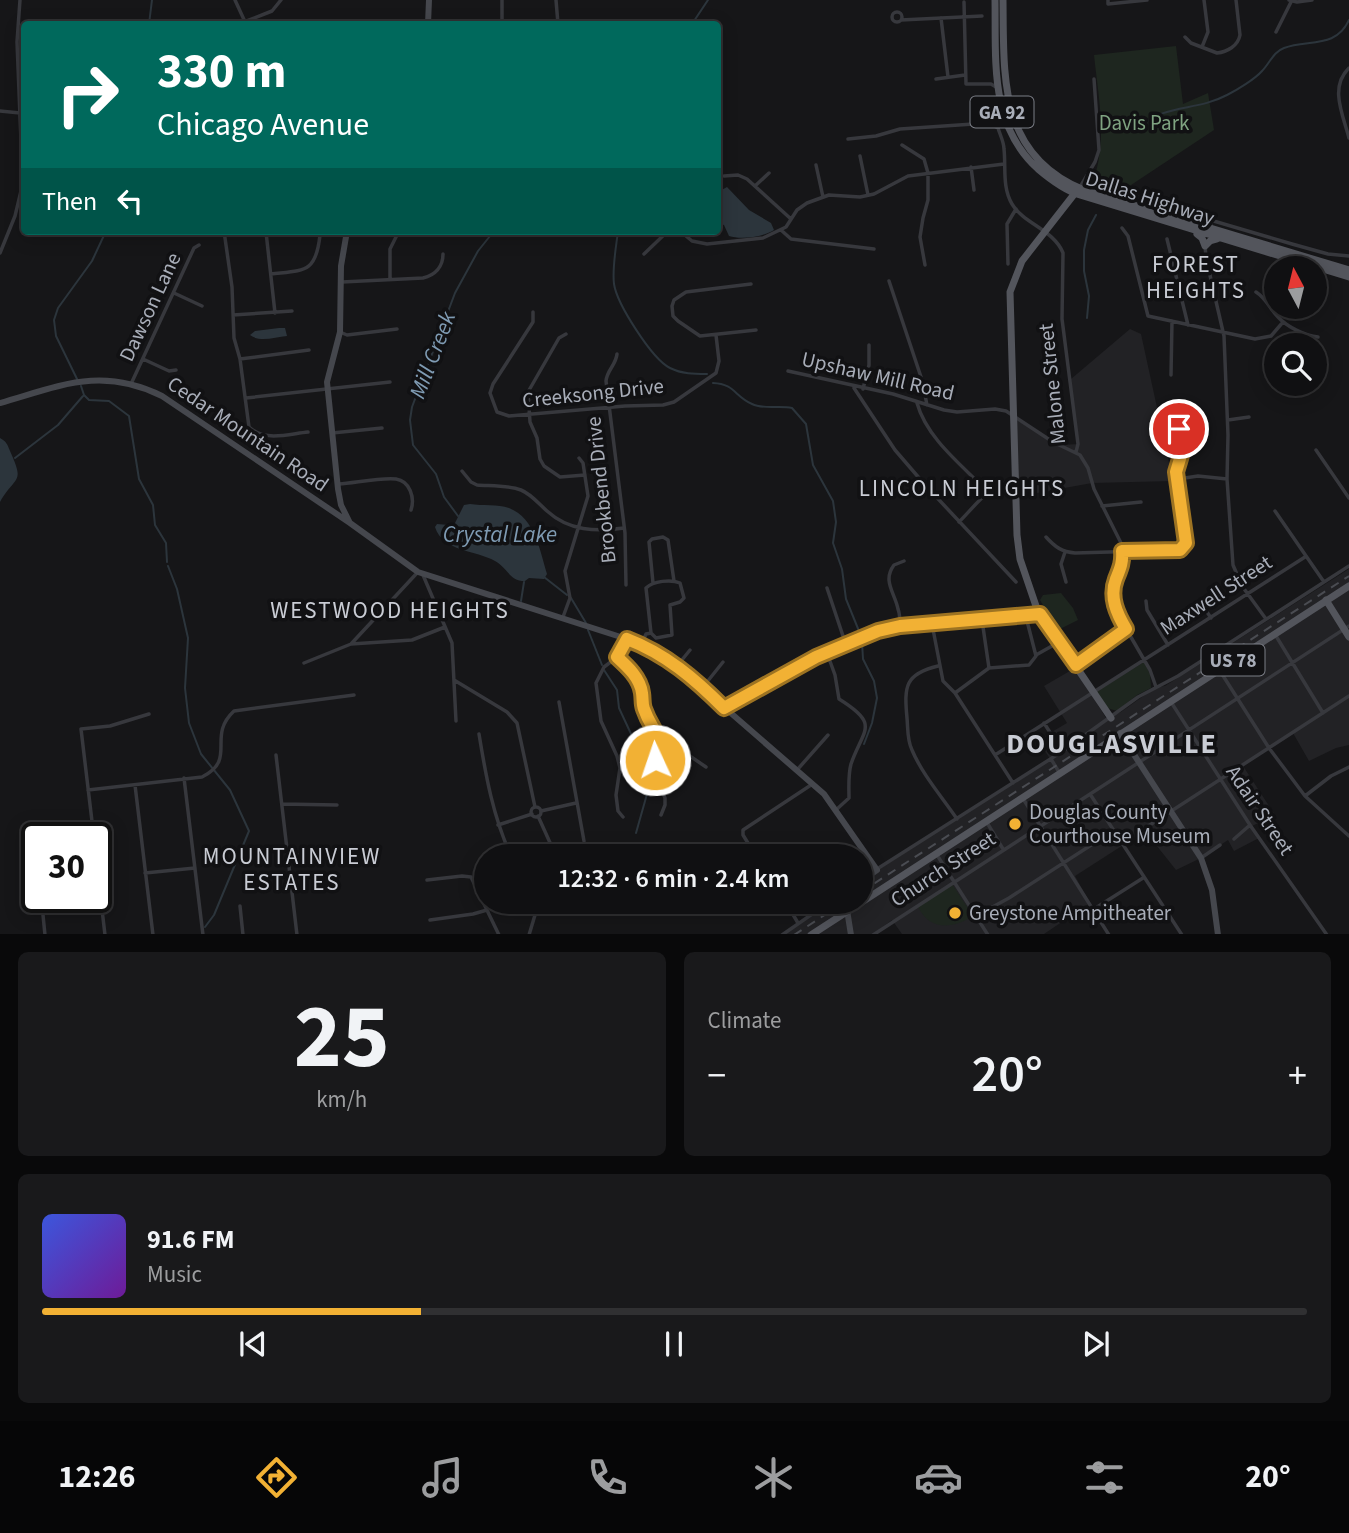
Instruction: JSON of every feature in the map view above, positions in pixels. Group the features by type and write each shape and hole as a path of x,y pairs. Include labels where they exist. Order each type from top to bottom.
{"main road":[{"name":"Dallas Highway","path":"995,0 995,84 1002,112 1015,142 1031,162 1056,183 1184,228 1208,232 1222,239 1349,277"},
{"name":"Dallas Highway","path":"1003,0 1005,87 1016,127 1031,151 1077,191 1208,232 1349,270"},
{"path":"1056,183 1066,196 1063,209"},
{"path":"1074,662 1042,613 1026,578 1017,535 1010,292 1020,266 1077,191"},
{"path":"1184,228 1201,236 1205,246 1212,240 1222,239"},
{"name":"US 78","path":"873,894 1349,586"},
{"path":"1326,600 1346,627 1349,638"},
{"path":"1042,613 1094,692 1107,717"},
{"name":"US 78","path":"811,934 842,914"}],"street":[{"path":"0,253 15,216 21,191 17,42 20,0"},
{"path":"235,0 244,21"},
{"path":"250,21 272,11 281,0"},
{"path":"428,21 429,0"},
{"path":"502,0 502,21"},
{"path":"556,0 558,21"},
{"path":"1108,0 1108,4 1147,0"},
{"path":"1202,47 1208,32 1204,0"},
{"path":"1185,37 1191,43 1217,53 1224,52 1239,40 1236,0"},
{"path":"1276,32 1290,1 1312,0"},
{"path":"964,2 967,85 995,84"},
{"path":"901,20 982,16"},
{"path":"941,18 948,77"},
{"path":"1349,68 1341,77 1338,88 1349,138"},
{"path":"936,79 966,75"},
{"path":"1077,191 1095,162 1099,150 1094,79"},
{"path":"0,111 20,113"},
{"path":"848,139 876,136 900,129 992,124 998,128 1003,142 1007,193 1016,209 1007,224 1008,264"},
{"path":"902,145 924,159 928,173 929,194 920,237 925,265"},
{"path":"860,156 868,195"},
{"path":"685,235 692,241 706,244 763,237 781,230 797,210 823,197 838,194 860,197 884,189 900,178 1004,164"},
{"path":"816,165 823,197"},
{"path":"971,167 974,190"},
{"path":"755,186 769,173"},
{"path":"724,176 738,175 747,179 791,219"},
{"path":"1116,187 1149,202 1328,254 1349,256"},
{"name":"Malone Street","path":"1016,209 1059,245 1064,256 1062,319 1078,444 1076,452 1088,468 1094,489 1122,551"},
{"path":"1212,219 1205,246 1224,332 1228,420 1227,479 1233,565 1235,573 1266,619"},
{"path":"1122,228 1128,236 1148,316 1263,339 1274,334 1283,322"},
{"path":"781,230 791,239 874,249"},
{"path":"225,235 232,287 234,338 240,359 249,427 257,434 267,436 309,432"},
{"path":"266,235 275,313"},
{"path":"271,274 310,267 316,260 320,235"},
{"path":"346,235 340,332 328,374 327,390 337,484 341,505 350,523"},
{"path":"390,279 390,249 397,235"},
{"path":"644,254 664,235"},
{"path":"1167,239 1188,325"},
{"name":"Dawson Lane","path":"131,384 194,248 199,245"},
{"path":"342,282 430,276 439,267 443,254"},
{"path":"889,281 922,380 927,404"},
{"path":"751,284 687,292 674,300 673,316 700,336 756,330"},
{"path":"1255,292 1265,298 1276,316 1303,333"},
{"path":"173,293 202,306"},
{"path":"233,315 292,312"},
{"name":"Creeksong Drive","path":"533,312 533,322 491,393 497,412 509,416 674,402 716,373 719,361 716,335"},
{"path":"1171,375 1172,321"},
{"path":"340,332 347,335 397,330"},
{"path":"566,334 559,338 530,384 527,400 529,416 544,466 560,477 585,475"},
{"path":"863,389 869,365 869,345"},
{"path":"240,359 309,350"},
{"name":"Brookbend Drive","path":"617,354 606,374 624,528 626,585"},
{"path":"142,359 169,370 176,370"},
{"name":"Upshaw Mill Road","path":"788,371 893,394 917,403 957,412 1006,411 1013,418 1076,452"},
{"name":"Cedar Mountain Road","path":"0,403 70,383 97,379 144,387 162,396 420,573 641,645 677,666 703,687 813,784 837,809 877,870"},
{"path":"245,398 390,382"},
{"path":"853,387 895,450 1016,582"},
{"path":"917,403 923,422 988,492"},
{"path":"1046,537 1055,547 1065,552 1182,549 1187,540 1176,472 1182,452 1177,407"},
{"path":"1228,420 1249,417"},
{"path":"332,433 382,428"},
{"path":"1316,450 1349,498"},
{"path":"563,618 570,598 565,571 588,496 583,463 579,458"},
{"path":"462,471 477,485 519,489 555,519 578,528 593,532 624,528"},
{"path":"1178,480 1198,476 1227,479"},
{"path":"337,484 396,478 405,482 411,490 414,504 411,510"},
{"path":"960,522 1000,482 1014,480"},
{"path":"1102,506 1141,502"},
{"path":"1275,511 1324,582"},
{"path":"653,583 649,542 663,537 668,540 674,581 682,588 684,598 670,605 673,632 669,636 656,638 651,633 646,588 653,583 674,581"},
{"path":"1122,551 1123,561 1113,589 1117,613 1144,659 1156,687"},
{"path":"1065,552 1062,564 1066,582"},
{"name":"Maxwell Street","path":"995,755 1305,557"},
{"path":"900,626 898,608 889,586 888,575 894,565 904,561"},
{"path":"873,873 1051,759 1138,697 1349,566"},
{"path":"351,644 420,573 452,643 456,722"},
{"path":"827,588 846,645"},
{"path":"1146,601 1147,610 1168,646"},
{"path":"1203,606 1210,618"},
{"path":"724,708 783,674 878,631 900,626 1042,613"},
{"path":"1026,616 1035,656"},
{"path":"982,620 989,668"},
{"path":"932,624 943,681 955,693 1013,783"},
{"path":"304,663 351,644 412,640 444,627"},
{"name":"Church Street","path":"873,934 1346,627"},
{"path":"1074,662 1126,629"},
{"path":"641,645 646,634 651,633"},
{"path":"1275,634 1324,713"},
{"path":"623,817 618,811 616,795 620,768 601,721 596,683 604,667 617,657 627,639"},
{"path":"955,693 989,668 1028,665 1035,656 1059,642"},
{"path":"677,666 690,650"},
{"path":"827,653 835,675 839,699 858,711 866,734 851,765 849,798 837,809"},
{"path":"617,657 638,680 644,710 657,733 660,748 655,760 666,806 662,815"},
{"path":"703,687 723,663"},
{"path":"938,666 919,671 909,680 905,692 909,740 918,760 957,819"},
{"path":"1219,669 1269,748 1305,796 1349,836"},
{"path":"454,680 507,712 517,723 535,807"},
{"path":"88,790 202,777 216,768 222,754 221,727 234,711 354,695"},
{"path":"1122,843 1349,696"},
{"name":"Adair Street","path":"1170,701 1250,825 1327,934"},
{"path":"559,702 584,841"},
{"path":"92,822 81,729 110,726 149,714"},
{"path":"1044,723 1063,751"},
{"path":"1120,733 1201,858 1212,890 1218,934"},
{"path":"479,734 484,774 506,844"},
{"path":"797,770 828,735"},
{"path":"660,748 684,752 706,767"},
{"path":"276,755 297,934"},
{"path":"1051,759 1060,773"},
{"path":"1305,796 1331,776 1349,768"},
{"path":"184,778 204,934"},
{"path":"749,844 743,830 813,784"},
{"path":"135,785 153,934"},
{"path":"1090,794 1182,934"},
{"path":"1022,797 1094,909 1107,934"},
{"path":"538,816 541,811 576,803"},
{"path":"282,804 337,805"},
{"path":"535,807 539,807 541,811"},
{"path":"532,814 531,810 535,807"},
{"path":"498,825 532,814 538,816 551,844"},
{"path":"986,821 1003,849"},
{"path":"1234,839 1250,825"},
{"path":"976,916 1009,898 1113,831"},
{"path":"1201,858 1220,845"},
{"path":"936,853 988,934"},
{"path":"287,855 334,855"},
{"path":"145,873 195,868"},
{"path":"427,880 462,876 471,877 474,883"},
{"path":"1094,909 1143,878"},
{"path":"240,906 243,934"},
{"path":"44,913 45,934"},
{"path":"103,913 105,934"},
{"path":"430,920 476,914"},
{"path":"489,914 499,934"},
{"path":"529,934 536,914"},
{"path":"793,914 799,923"},
{"path":"782,934 812,914"},
{"path":"848,914 851,934"}],"shaded area":[{"path":"1130,329 1141,334 1173,481 1092,483 1015,497 1013,418 1062,445 1078,444 1071,379"},
{"path":"1349,569 1349,745 1309,761 1293,733 1243,766 1275,815 1252,826 1259,838 1234,851 1228,840 1176,870 1145,831 1075,876 1090,903 1044,934 902,934 892,920 873,934 783,934 812,914 873,914 873,873 1050,759 1038,740 1067,723 1044,686 1075,668 1106,718 1121,712 1156,687 1165,686"}],"green space":[{"name":"Davis Park","path":"1176,46 1183,104 1208,93 1214,130 1125,189 1095,175 1101,130 1094,55"},
{"path":"1061,593 1073,608 1078,620 1058,630 1040,600 1043,595"},
{"path":"1144,662 1150,674 1151,688 1117,711 1107,708 1096,692"},
{"path":"952,884 973,916 950,925 935,924 923,915 918,907"}],"water":[{"path":"727,187 749,210 771,223 774,230 752,237 729,236 721,224 721,190"},
{"path":"285,328 287,336 263,339 250,335 255,331"},
{"path":"0,438 7,445 18,475 0,502"},
{"name":"Crystal Lake","path":"464,505 509,508 525,519 539,546 547,574 544,579 515,579 495,561 452,546 439,535 435,527 437,524 455,523"}],"waterway":[{"path":"149,21 152,0"},
{"name":"Mill Creek","path":"694,21 708,0"},
{"path":"1139,128 1159,115 1227,95 1259,74 1280,50 1329,39 1337,35 1349,20"},
{"path":"1087,318 1089,296 1084,271 1084,250 1088,230 1096,215"},
{"path":"78,381 56,336 54,320 58,308 92,261 104,235"},
{"name":"Mill Creek","path":"458,516 444,497 436,474 413,445 410,420 412,407 455,293 478,251 491,235"},
{"path":"618,235 614,284 621,304 636,330 654,354 670,368 684,373 707,374"},
{"path":"713,383 730,388 757,406 792,408 806,424 813,465 833,501 836,522 833,543 842,569 846,599 861,636"},
{"path":"81,386 89,400 109,401 129,416 139,479 153,505 155,525 166,543 167,562"},
{"path":"15,458 58,425 83,396"},
{"path":"168,566 177,589 188,638 185,688 189,723 201,754 230,790 249,831 214,915 205,927"},
{"name":"Mill Creek","path":"544,577 567,595"},
{"path":"521,601 524,582"},
{"name":"Mill Creek","path":"571,598 586,623"},
{"name":"Mill Creek","path":"588,630 602,665"},
{"path":"862,642 863,659 874,681 877,698 864,744"},
{"name":"Mill Creek","path":"604,670 617,690 619,708 645,764 647,794 636,833"}],"railway":[{"path":"873,884 1349,576"},
{"path":"796,934 826,914"}],"place":[{"name":"Douglas County Courthouse Museum","path":"1015,824"},
{"name":"Greystone Ampitheater","path":"955,913"}],"district":[{"name":"FOREST HEIGHTS","path":"1196,277"},
{"name":"LINCOLN HEIGHTS","path":"962,488"},
{"name":"WESTWOOD HEIGHTS","path":"390,610"},
{"name":"DOUGLASVILLE","path":"1112,743"},
{"name":"MOUNTAINVIEW ESTATES","path":"292,869"}],"route":[{"path":"655,760 660,742 644,710 638,680 617,657 627,639 660,654 724,708 816,657 878,631 900,626 1040,614 1076,665 1126,629 1117,613 1113,589 1123,561 1122,551 1180,550 1186,543 1176,472 1182,452 1179,429"}]}
